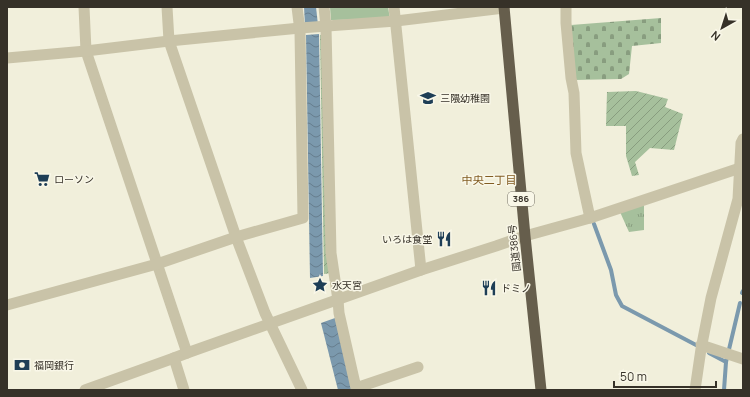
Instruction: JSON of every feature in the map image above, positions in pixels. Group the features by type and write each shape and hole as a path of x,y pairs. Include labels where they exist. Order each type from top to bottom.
{"highway":[{"name":"国道386号","path":"504,7 541,390"}],"street":[{"path":"84,7 86,51 187,354"},
{"path":"167,7 169,41 236,237 265,313 298,389"},
{"path":"7,305 157,264 236,237 304,218 300,28 297,7"},
{"path":"324,7 326,27 331,253 339,313 356,388 418,367"},
{"path":"394,7 421,270"},
{"path":"7,58 300,28 396,21 504,7"},
{"path":"566,7 571,78 574,93 576,153 590,218"},
{"path":"695,390 711,298 738,199 741,168 741,142 743,139"},
{"path":"85,390 421,270 525,236 590,218 741,168"},
{"path":"702,345 733,356"},
{"path":"174,358 184,390"}],"green space":[{"path":"330,7 388,7 390,19 331,20"},
{"path":"661,18 661,43 632,46 629,74 621,79 575,80 571,25"},
{"path":"325,34 332,273 324,274 320,35"},
{"path":"636,91 668,99 665,107 683,114 674,150 650,148 635,162 639,175 632,176 626,156 626,126 606,126 607,92"},
{"path":"644,205 644,230 629,232 620,212"}],"water":[{"path":"304,7 316,7 318,25 305,25"},
{"path":"319,34 323,276 310,278 306,35"},
{"path":"335,318 353,390 338,390 321,323"}],"waterway":[{"path":"594,224 611,270 616,295 622,306 696,345"},
{"path":"726,362 740,303"},
{"path":"709,353 726,362 724,390"}],"place":[{"name":"三隈幼稚園","path":"428,98"},
{"name":"ローソン","path":"42,179"},
{"name":"いろは食堂","path":"444,239"},
{"name":"水天宮","path":"320,285"},
{"name":"ドミノ","path":"489,288"},
{"name":"福岡銀行","path":"22,365"}],"district":[{"name":"中央二丁目","path":"489,180"}]}
